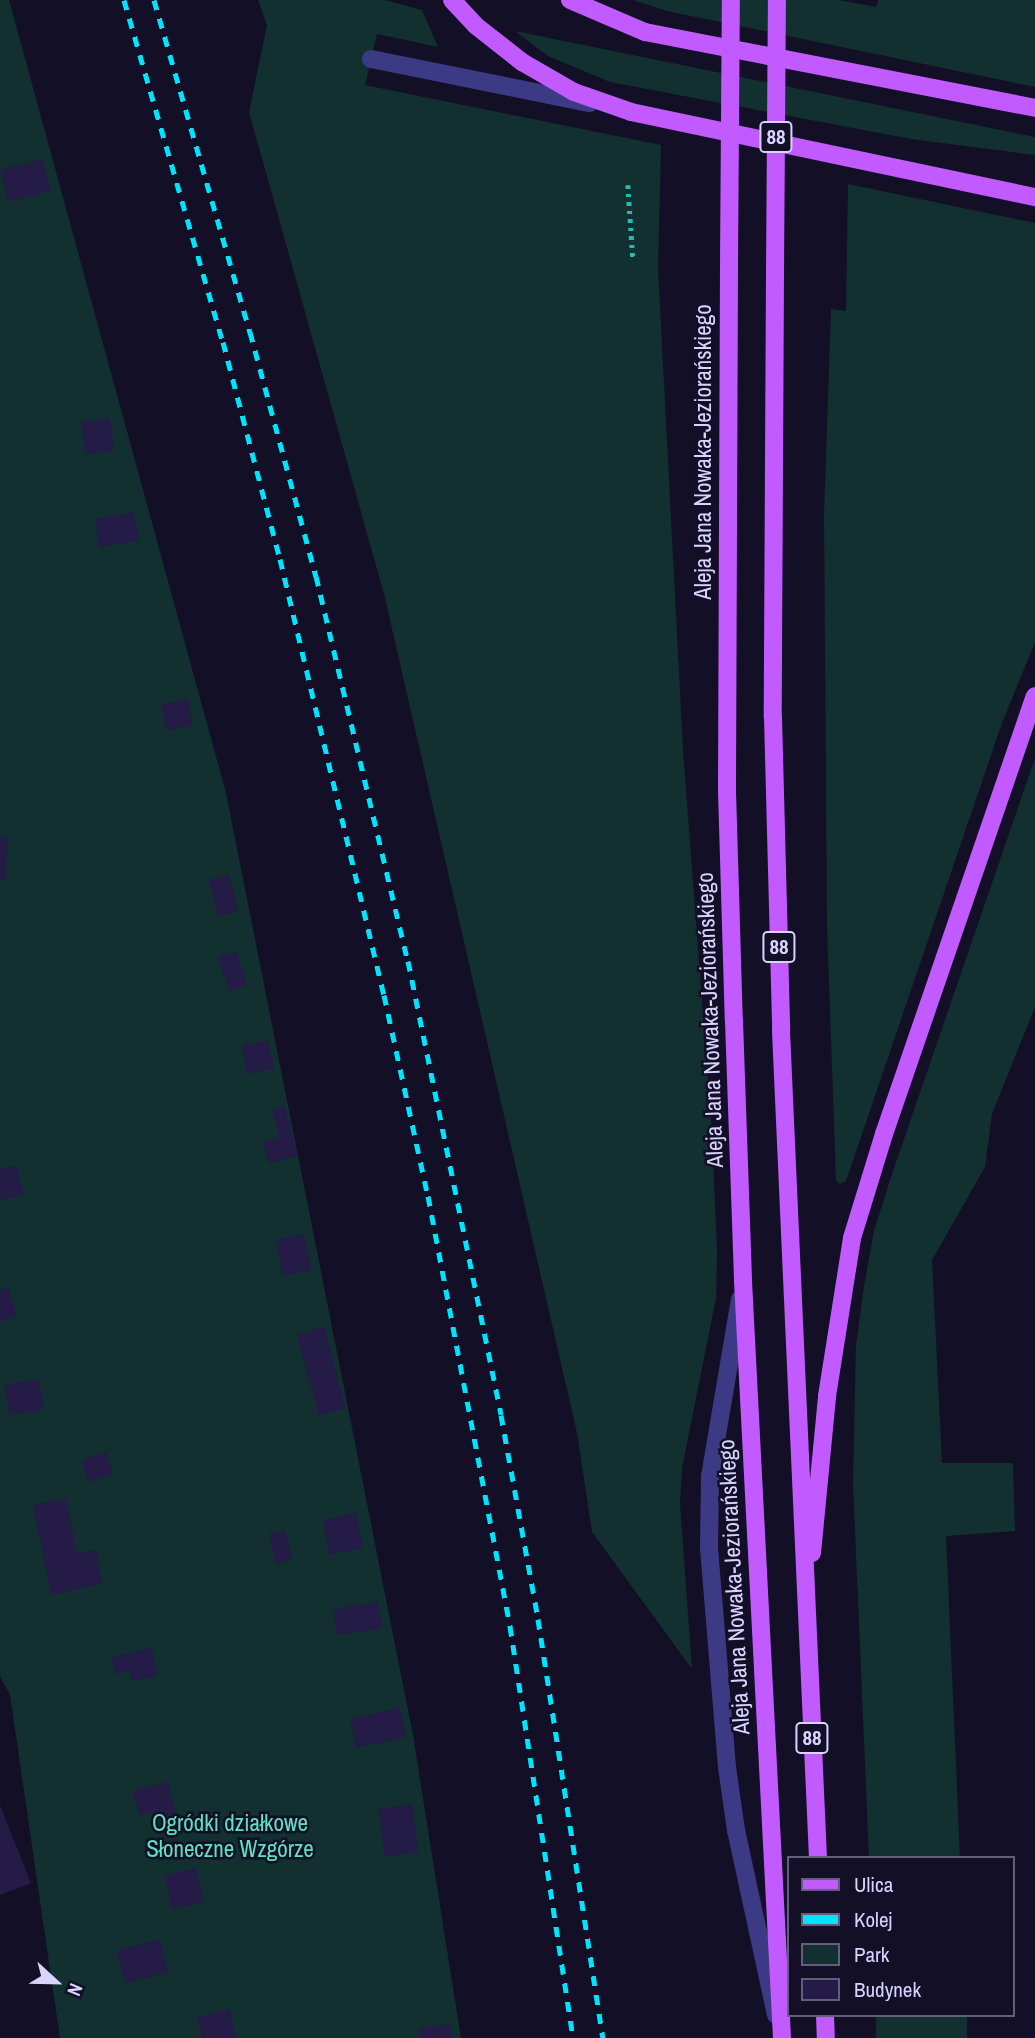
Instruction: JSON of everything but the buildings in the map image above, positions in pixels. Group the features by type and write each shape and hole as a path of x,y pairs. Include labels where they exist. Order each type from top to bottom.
{"main road":[{"path":"452,0 475,25 522,62 573,92 631,112 1035,197"},
{"path":"570,0 645,32 1035,108"},
{"name":"Aleja Jana Nowaka-Jeziorańskiego","path":"731,0 727,790 743,1281 781,2038"},
{"name":"88","path":"777,0 773,717 781,1031 818,1856"},
{"path":"806,1619 827,1396 852,1238 884,1134 1035,696"},
{"path":"825,2017 826,2038"}],"lane":[{"path":"371,59 631,112"},
{"path":"743,1281 710,1476 709,1548 727,1767 736,1830 781,2038"}],"path":[{"path":"628,185 633,258"}],"green space":[{"name":"Ogródki działkowe Słoneczne Wzgórze","path":"0,0 9,0 226,793 413,1735 461,2038 60,2038 10,1695 0,1676"},
{"path":"258,0 385,0 422,10 438,47 377,34 365,85 661,145 658,268 683,749 712,1135 717,1253 716,1298 682,1468 680,1503 692,1669 592,1532 577,1433 384,594 249,112 267,25"},
{"path":"633,0 839,0 876,7 878,0 1035,0 1035,87 667,11"},
{"path":"515,31 1035,137 1035,155 911,139 610,82 548,56"},
{"path":"848,184 1035,223 1035,642 1002,723 846,1181 840,1184 836,1180 827,927 824,514 831,309 846,311"},
{"path":"1035,758 1035,1007 992,1114 985,1167 932,1260 942,1463 1013,1463 1015,1531 946,1536 960,1856 869,1856 853,1483 856,1345 874,1231"},
{"path":"876,2017 967,2017 967,2038 876,2038"}],"railway":[{"path":"124,0 223,342 280,559 384,995 428,1196 510,1626 573,2038"},
{"path":"154,0 250,332 316,576 408,961 501,1415 538,1619 603,2038"}]}
